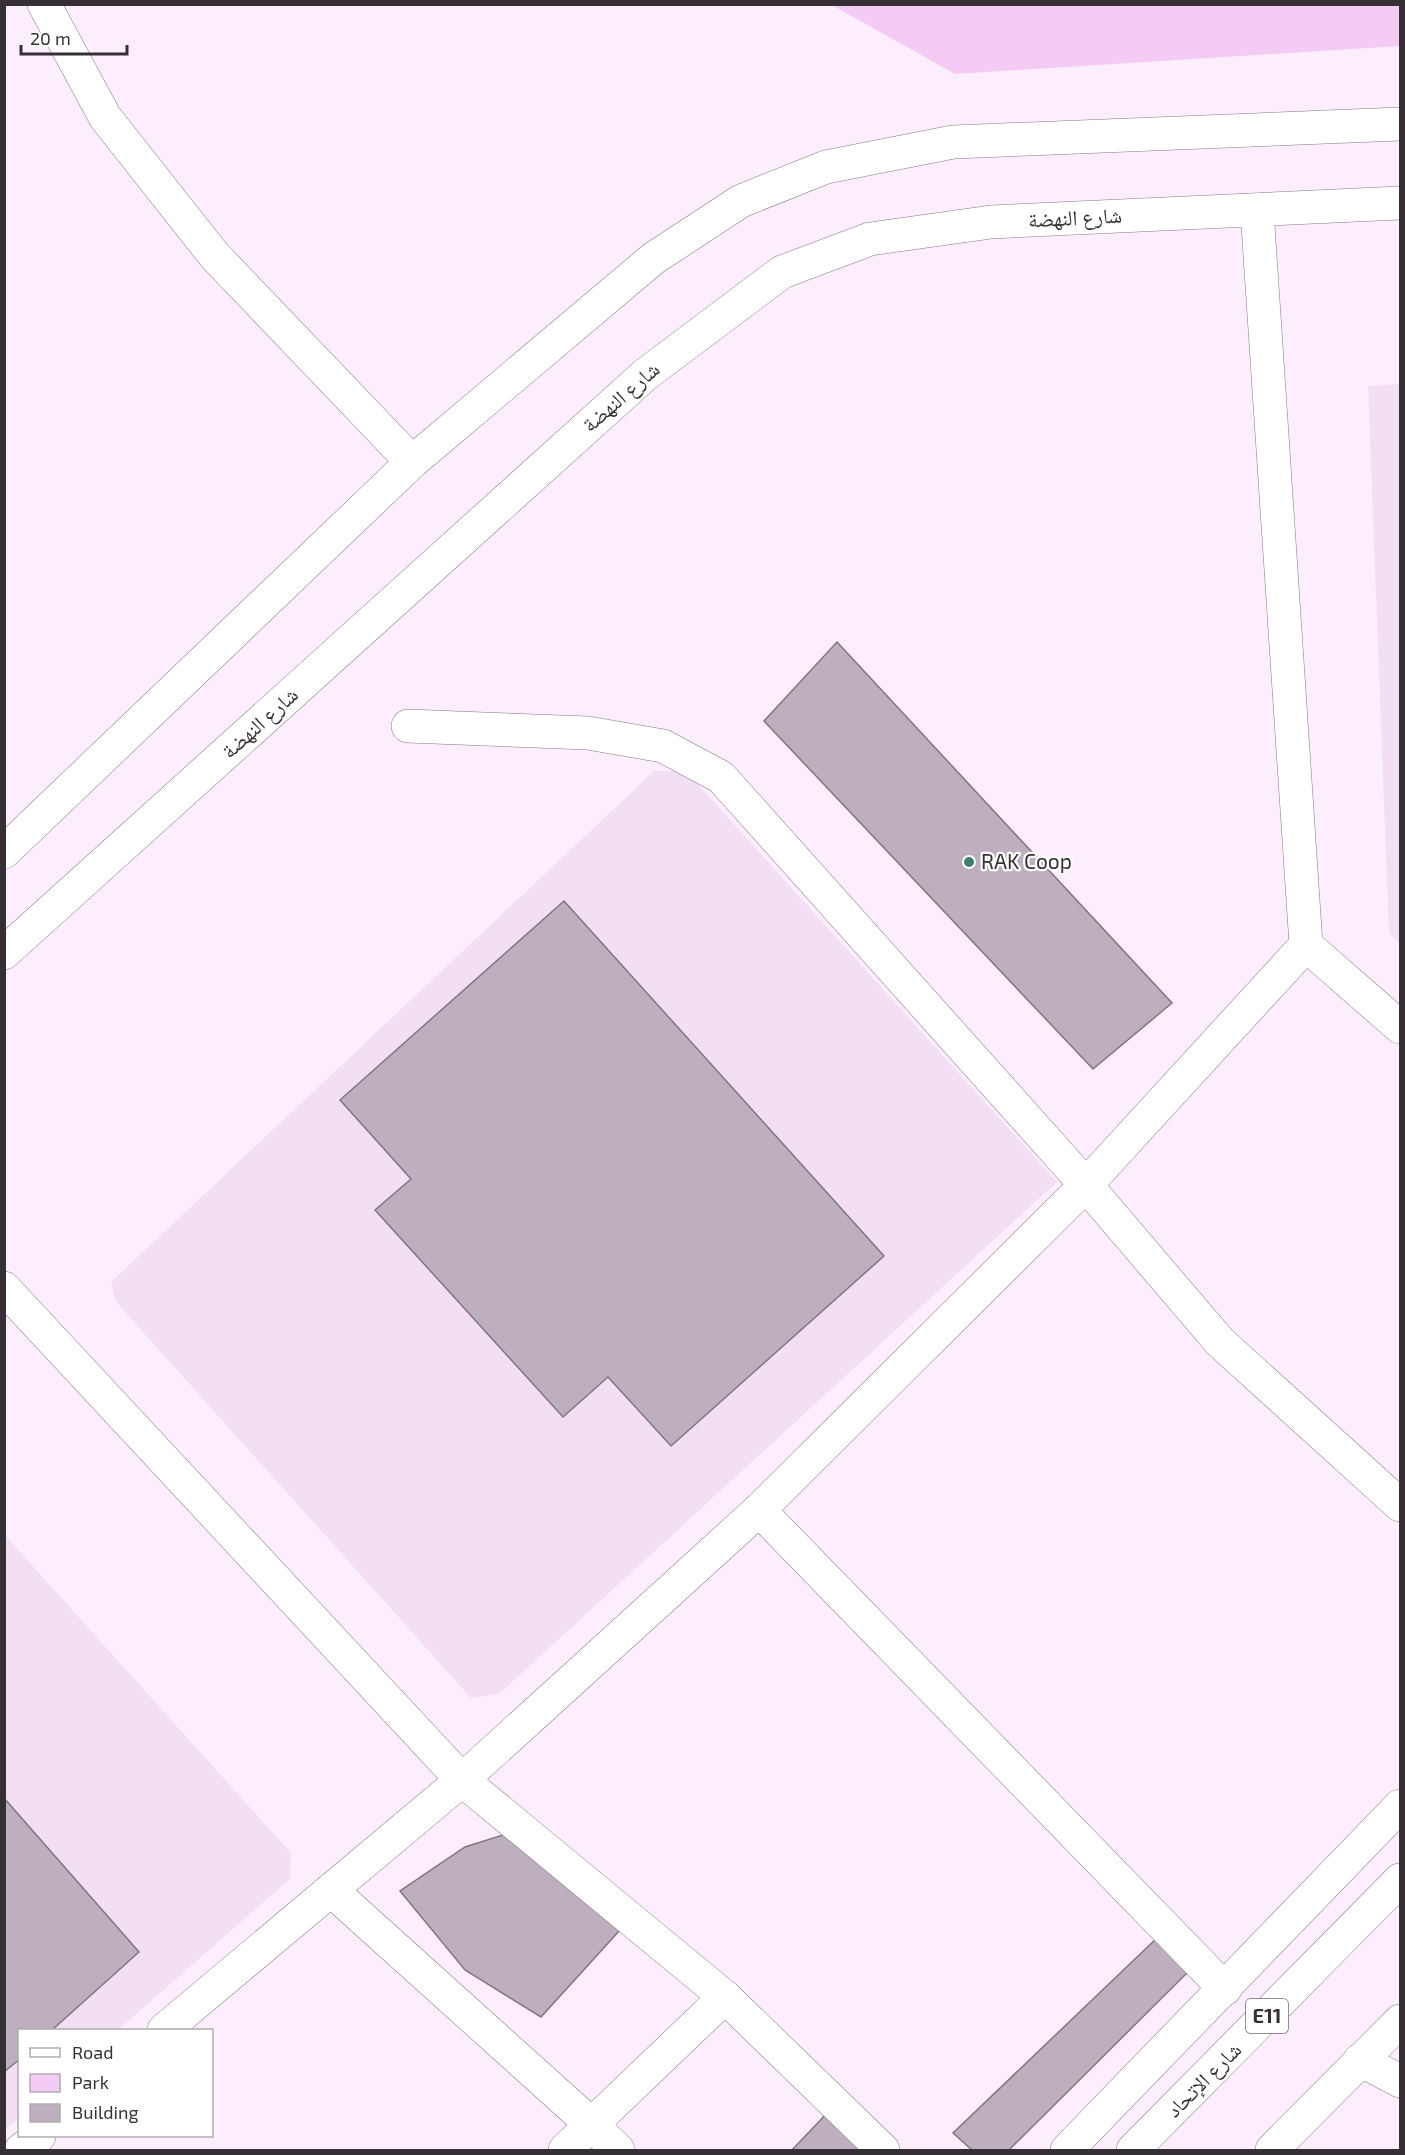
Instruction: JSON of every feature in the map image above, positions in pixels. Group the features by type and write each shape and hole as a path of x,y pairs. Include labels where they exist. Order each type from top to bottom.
{"street":[{"path":"44,4 105,117 214,255 412,462"},
{"path":"4,852 412,462 654,258 741,201 826,167 953,142 1401,124"},
{"name":"شارع النهضة","path":"4,953 646,374 782,272 870,239 991,222 1401,203"},
{"path":"1257,210 1306,945 1401,1027"},
{"path":"408,726 588,733 663,746 721,777 1086,1185 1220,1342 1401,1505"},
{"path":"166,2029 462,1780 759,1510 1086,1185 1306,945"},
{"path":"4,1288 462,1780 725,1997 883,2151"},
{"path":"759,1510 1225,1989"},
{"path":"1067,2151 1401,1806"},
{"name":"شارع الإتحاد","path":"1133,2151 1401,1880"},
{"path":"331,1890 618,2151"},
{"path":"565,2151 725,1997"},
{"path":"1272,2151 1401,2021"},
{"path":"1360,2060 1401,2081"},
{"path":"21,2151 38,2137"}],"shaded area":[{"path":"1400,384 1400,943 1389,933 1368,386"},
{"path":"654,771 686,771 1057,1182 499,1694 471,1698 116,1302 111,1282"},
{"path":"4,1534 291,1853 290,1879 119,2029 18,2029 18,2118 5,2130"}],"green space":[{"path":"832,5 1400,5 1400,46 955,74"}],"building":[{"name":"RAK Coop","path":"837,642 1172,1003 1093,1069 764,721"},
{"path":"564,901 884,1256 671,1446 608,1377 563,1417 375,1210 411,1179 340,1100"},
{"path":"4,1798 139,1952 53,2029 18,2029 18,2061 4,2072"},
{"path":"519,1830 620,1930 541,2017 465,1970 400,1891 465,1847"},
{"path":"1159,1936 1190,1970 1009,2150 972,2150 953,2133"},
{"path":"830,2110 872,2150 792,2150"}],"place":[{"name":"RAK Coop","path":"969,862"}]}
